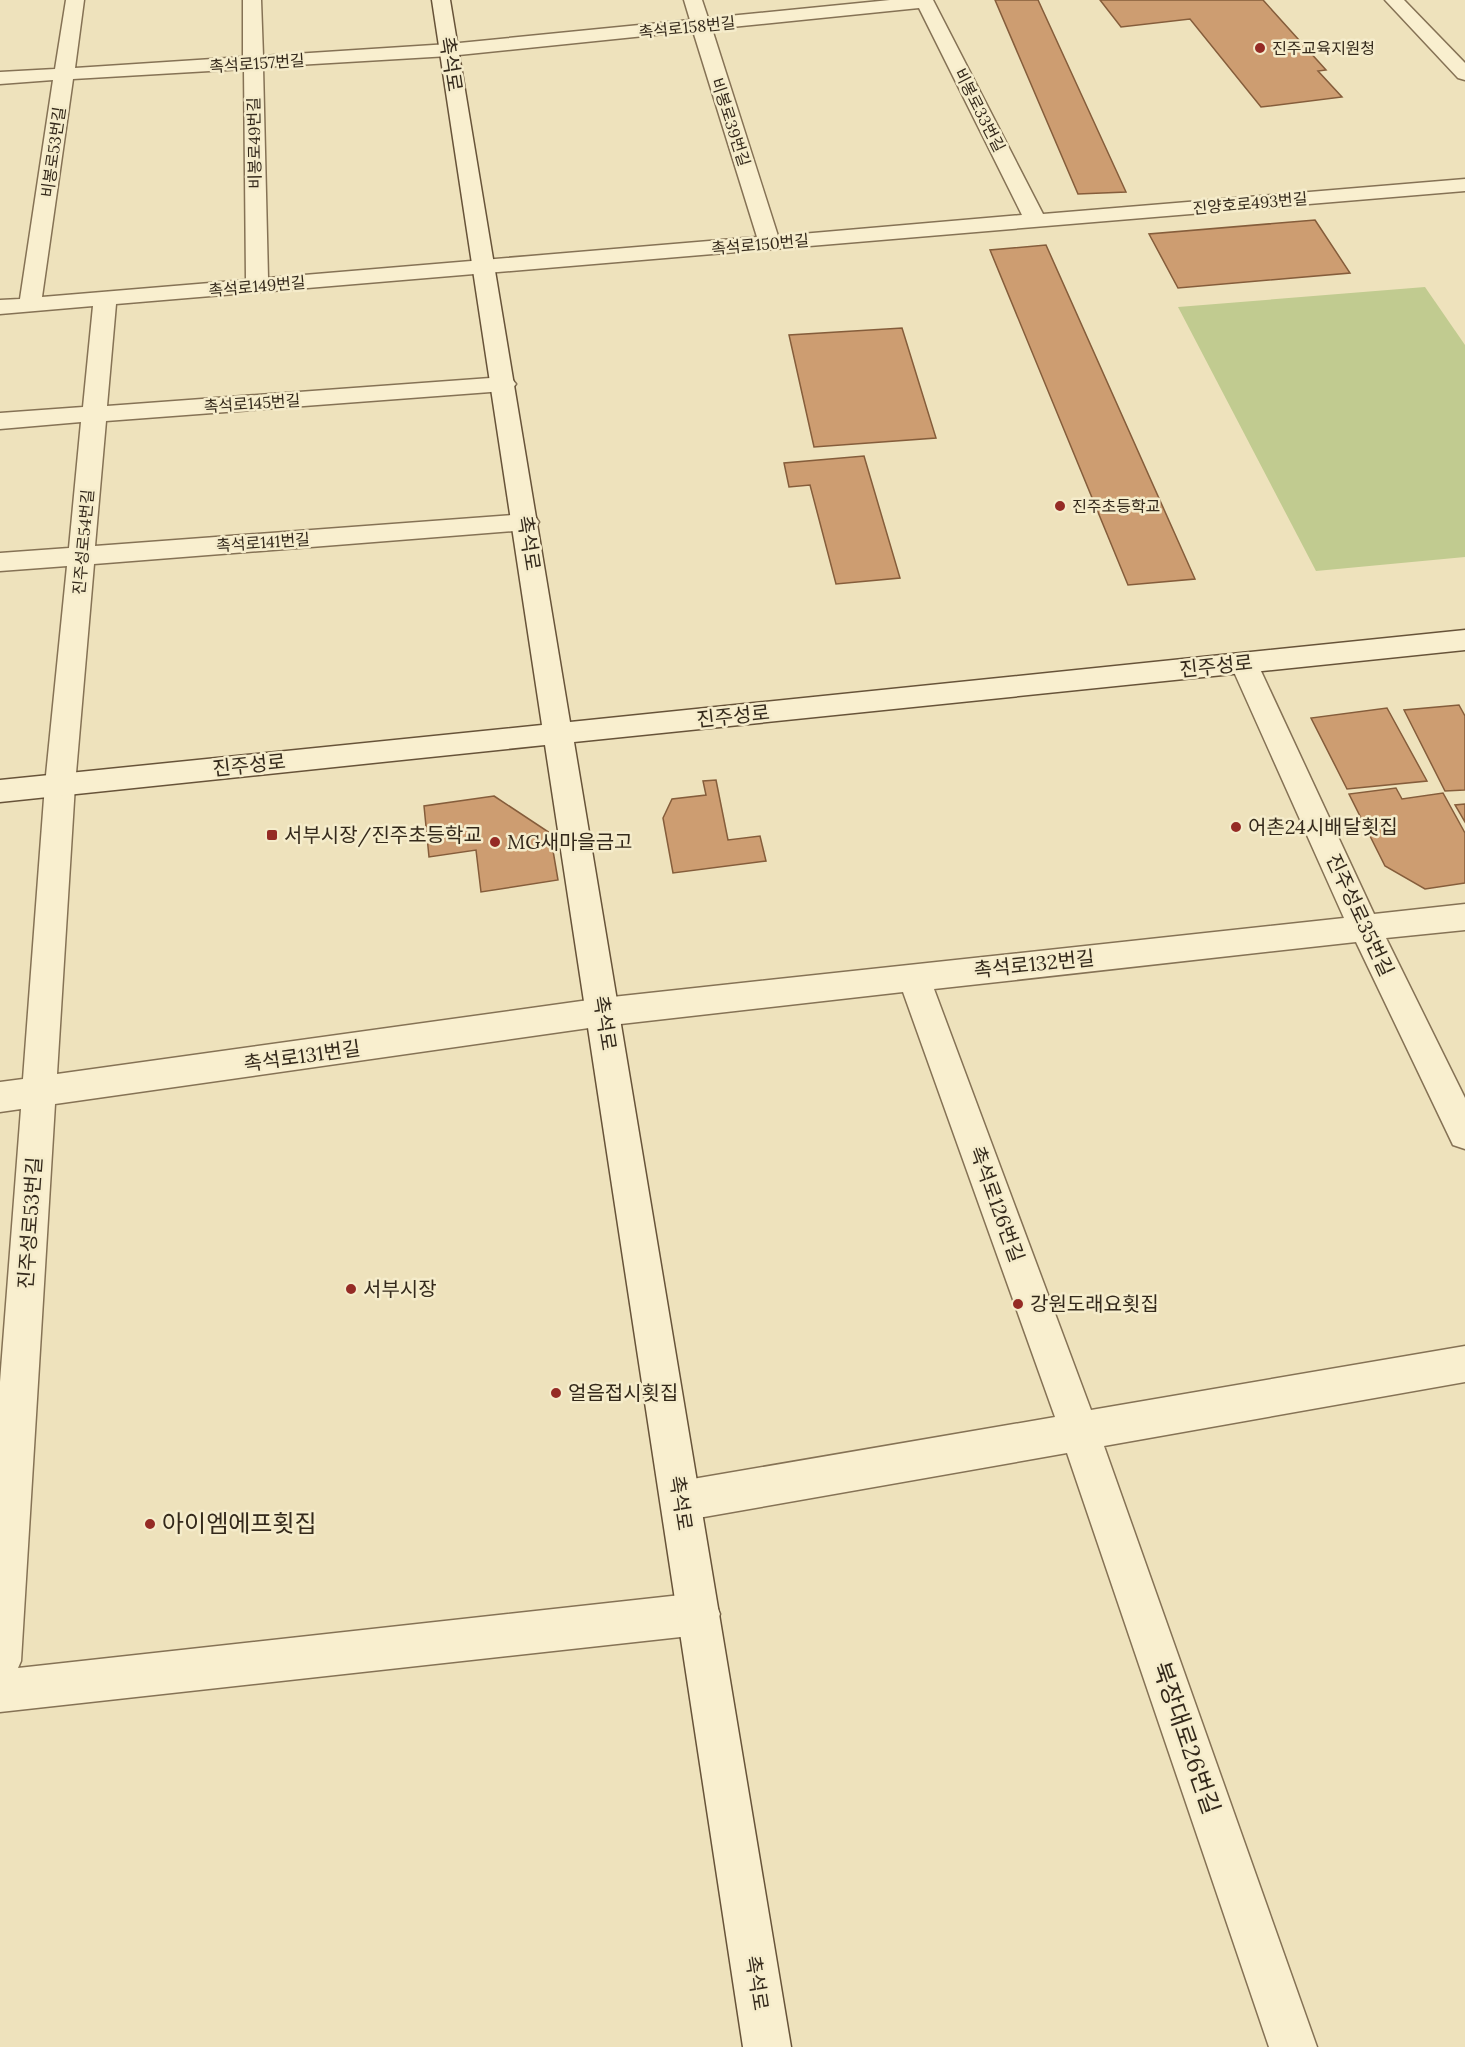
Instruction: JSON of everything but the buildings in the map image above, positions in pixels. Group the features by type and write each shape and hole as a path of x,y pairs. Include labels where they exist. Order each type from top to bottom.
{"street":[{"name":"비봉로53번길","path":"30,305 75,0"},
{"name":"비봉로49번길","path":"252,0 257,286"},
{"name":"촉석로","path":"441,0 560,733 767,2047"},
{"name":"비봉로39번길","path":"693,0 770,243"},
{"path":"1394,0 1465,74"},
{"name":"촉석로158번길","path":"449,50 924,1"},
{"name":"비봉로33번길","path":"924,1 1036,221"},
{"name":"촉석로157번길","path":"0,78 449,50"},
{"name":"진양호로493번길","path":"1036,221 1465,185"},
{"name":"촉석로150번길","path":"485,267 1036,221"},
{"name":"촉석로149번길","path":"0,307 485,267"},
{"name":"진주성로54번길","path":"60,785 105,298"},
{"name":"촉석로145번길","path":"0,422 504,384"},
{"name":"촉석로141번길","path":"0,562 526,522"},
{"name":"진주성로","path":"0,791 1465,640"},
{"name":"진주성로35번길","path":"1244,663 1365,928 1465,1134"},
{"name":"진주성로53번길","path":"0,1661 10,1367 39,1094 60,785"},
{"name":"촉석로132번길","path":"603,1012 1465,917"},
{"name":"촉석로126번길","path":"914,978 1079,1430"},
{"name":"촉석로131번길","path":"0,1097 39,1094 603,1012"},
{"path":"681,1501 1465,1364"},
{"name":"북장대로26번길","path":"1079,1430 1293,2047"},
{"path":"0,1691 699,1614"}],"green space":[{"path":"1425,287 1465,345 1465,557 1316,571 1178,307"}],"place":[{"name":"진주교육지원청","path":"1260,48"},
{"name":"진주초등학교","path":"1060,506"},
{"name":"어촌24시배달횟집","path":"1236,827"},
{"name":"서부시장/진주초등학교","path":"272,835"},
{"name":"MG새마을금고","path":"495,842"},
{"name":"서부시장","path":"351,1289"},
{"name":"강원도래요횟집","path":"1018,1304"},
{"name":"얼음접시횟집","path":"556,1393"},
{"name":"아이엠에프횟집","path":"150,1524"}]}
